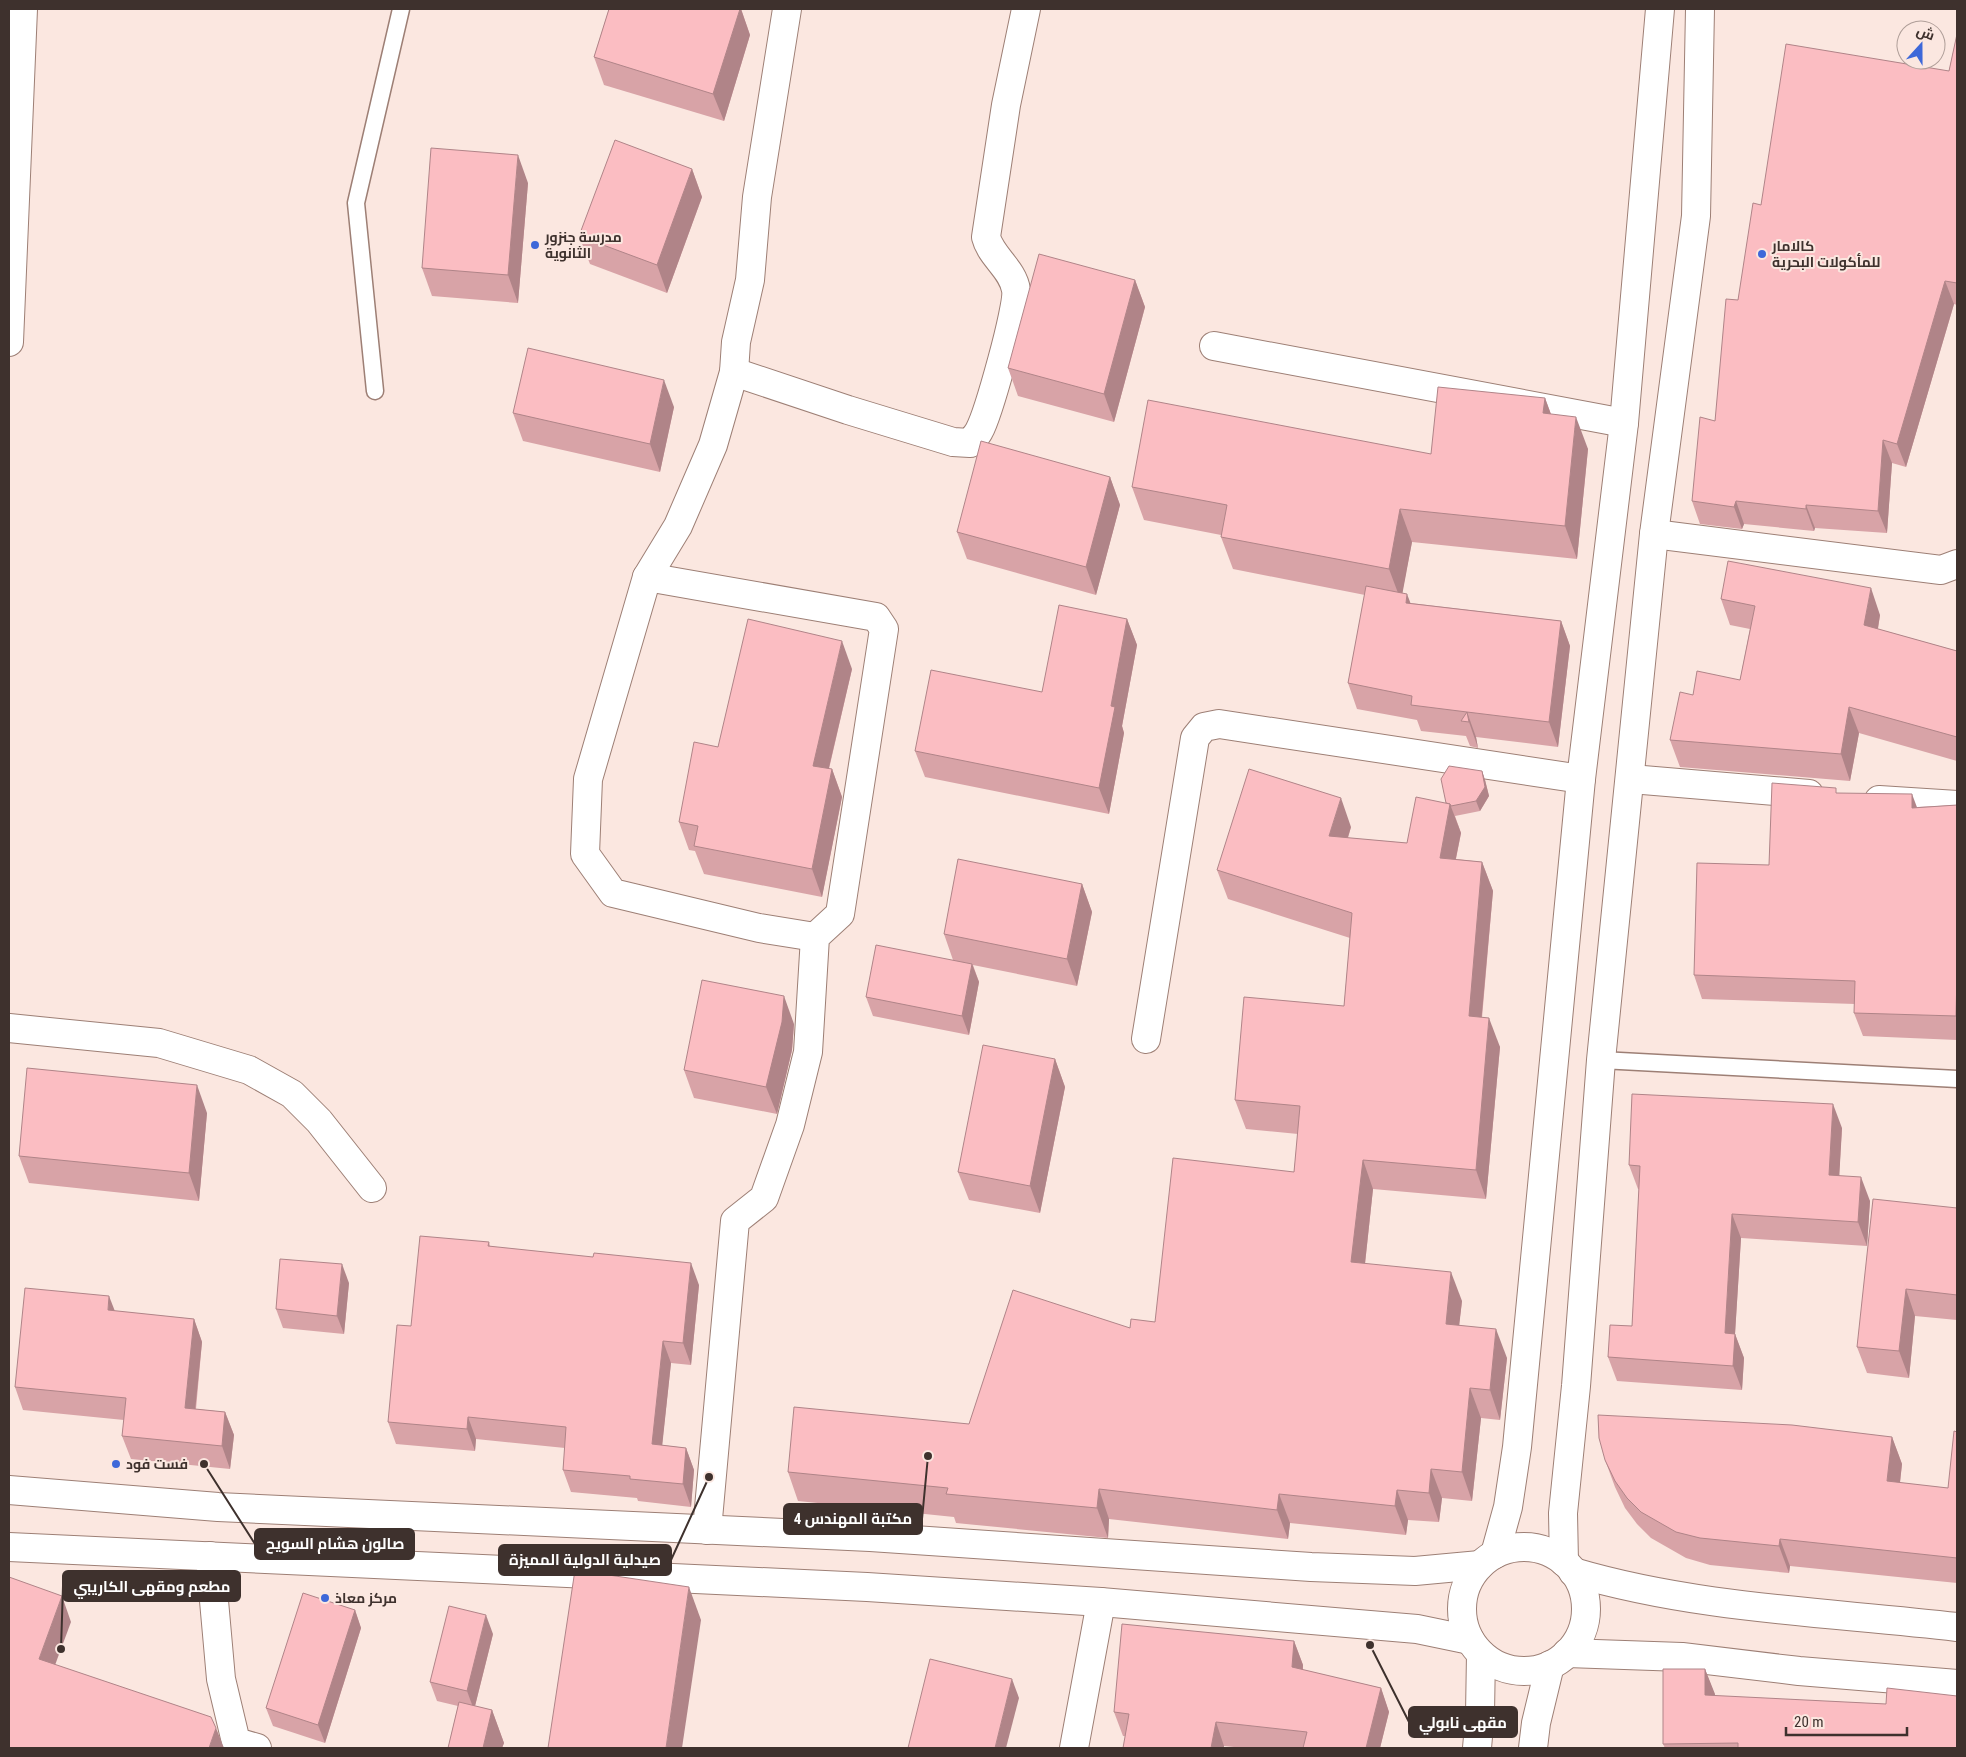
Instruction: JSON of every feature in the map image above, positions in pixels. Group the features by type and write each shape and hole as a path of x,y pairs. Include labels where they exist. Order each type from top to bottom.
{"street":[{"path":"9,342 23,9"},
{"path":"787,9 757,196 750,280 736,342 734,372 713,445 678,526 647,577 588,779 586,854 613,893 759,928 815,938"},
{"path":"734,372 953,442 970,443 979,431 999,370 1016,290 1008,272 988,247 986,237 1006,105 1026,9"},
{"path":"1660,9 1624,422 1581,779 1517,1447 1508,1507 1488,1560 1470,1579 1463,1596 1463,1623 1476,1647 1499,1666 1519,1671 1540,1669 1558,1659 1581,1633 1586,1608 1580,1584 1569,1567 1563,1513 1577,1376 1601,1060 1631,779 1654,534 1696,216 1700,9"},
{"path":"1214,346 1624,422"},
{"path":"1654,534 1941,570 1957,564"},
{"path":"647,577 876,617 884,630 840,914 815,938 808,1052 790,1125 764,1198 735,1221 707,1530"},
{"path":"1146,1039 1195,738 1204,727 1219,724 1581,779"},
{"path":"1631,779 1957,805"},
{"path":"9,1028 159,1043 249,1070 292,1094 319,1121 372,1188"},
{"path":"9,1490 218,1507 870,1537 1311,1567 1415,1571 1488,1560 1516,1548 1530,1548 1552,1554 1569,1567 1621,1586 1680,1598 1957,1627"},
{"path":"9,1547 866,1587 1101,1602 1417,1629 1476,1647"},
{"path":"210,1556 221,1678 242,1746"},
{"path":"1074,1748 1101,1602"},
{"path":"1476,1647 1480,1714 1477,1748"},
{"path":"1558,1659 1682,1657 1799,1671 1957,1684"},
{"path":"1533,1748 1536,1723 1558,1659"}],"lane":[{"path":"375,391 356,203 401,9"},
{"path":"1601,1060 1957,1079"}],"building":[{"path":"609,9 740,9 713,94 594,57"},
{"path":"1957,34 1957,283 1945,281 1897,444 1883,440 1878,511 1806,505 1806,509 1736,501 1734,507 1692,501 1700,417 1715,421 1726,299 1738,300 1753,203 1761,205 1786,44 1896,62 1896,70 1949,71"},
{"path":"615,140 692,169 657,265 579,236"},
{"path":"431,148 518,155 508,275 422,268"},
{"path":"1039,254 1135,280 1104,394 1008,368"},
{"path":"528,348 664,380 650,444 513,413"},
{"path":"1438,387 1545,398 1543,413 1576,417 1565,526 1400,509 1389,569 1221,537 1227,505 1132,487 1148,400 1431,454"},
{"path":"981,441 1110,477 1086,567 957,532"},
{"path":"1728,561 1871,588 1864,625 1957,651 1957,737 1849,707 1841,754 1670,740 1680,692 1693,695 1697,671 1740,680 1755,606 1721,599"},
{"path":"1366,586 1407,594 1406,603 1561,621 1549,722 1411,705 1412,696 1348,683"},
{"path":"1059,605 1127,619 1111,706 1115,707 1099,788 915,751 931,670 1042,692"},
{"path":"748,619 842,641 813,766 832,769 812,869 694,846 698,826 679,822 694,742 718,747"},
{"path":"1467,712 1469,722 1461,721"},
{"path":"1449,766 1482,771 1485,787 1476,801 1451,806 1446,803 1441,779"},
{"path":"1249,769 1341,798 1329,836 1407,843 1416,797 1450,804 1440,858 1482,862 1469,1016 1489,1018 1476,1170 1363,1160 1351,1262 1451,1272 1446,1324 1496,1329 1490,1390 1470,1388 1462,1472 1431,1469 1429,1493 1397,1490 1395,1506 1279,1494 1277,1510 1099,1489 1097,1508 946,1494 948,1488 788,1472 794,1407 969,1424 1013,1290 1130,1328 1131,1319 1155,1322 1173,1158 1294,1172 1300,1106 1235,1100 1244,997 1344,1006 1352,913 1217,870"},
{"path":"1772,783 1836,788 1836,793 1912,794 1912,808 1957,805 1956,1016 1854,1013 1855,981 1694,975 1697,863 1769,865"},
{"path":"958,859 1082,884 1067,959 944,934"},
{"path":"876,945 972,964 962,1016 866,997"},
{"path":"702,980 784,996 782,1022 766,1087 684,1070"},
{"path":"983,1045 1055,1059 1030,1186 958,1172"},
{"path":"27,1068 197,1085 189,1173 19,1156"},
{"path":"1632,1094 1833,1104 1829,1175 1861,1177 1858,1222 1732,1214 1725,1333 1735,1334 1733,1366 1608,1357 1610,1325 1632,1326 1640,1166 1629,1165"},
{"path":"1873,1199 1957,1208 1957,1295 1906,1289 1899,1351 1857,1347"},
{"path":"420,1236 489,1242 488,1246 593,1257 594,1253 691,1263 683,1343 663,1341 652,1444 686,1448 683,1484 630,1479 630,1476 563,1470 566,1427 468,1417 467,1429 388,1422 397,1325 411,1326"},
{"path":"280,1259 342,1264 337,1316 276,1309"},
{"path":"25,1288 109,1296 108,1310 194,1319 185,1408 225,1412 222,1446 122,1436 126,1398 15,1387"},
{"path":"1598,1415 1792,1425 1892,1437 1887,1481 1948,1488 1954,1431 1957,1432 1957,1558 1780,1539 1779,1546 1700,1538 1676,1532 1641,1512 1627,1498 1615,1481 1605,1460 1599,1438"},
{"path":"575,1570 689,1587 666,1748 548,1748"},
{"path":"9,1577 62,1596 39,1659 211,1717 216,1728 209,1748 9,1748"},
{"path":"303,1593 355,1610 318,1725 266,1708"},
{"path":"449,1606 486,1615 467,1691 430,1682"},
{"path":"1122,1624 1294,1641 1292,1667 1381,1688 1366,1748 1303,1748 1307,1732 1216,1722 1211,1748 1123,1748 1129,1714 1114,1712"},
{"path":"930,1659 1012,1679 995,1748 908,1748"},
{"path":"1663,1669 1705,1669 1705,1695 1886,1704 1887,1688 1957,1696 1957,1748 1738,1748 1738,1743 1663,1744"},
{"path":"459,1702 492,1710 483,1748 448,1748"}],"place":[{"name":"مدرسة جنزور الثانوية","path":"535,245"},
{"name":"كالامار للمأكولات البحرية","path":"1762,254"},
{"name":"مكتبة المهندس 4","path":"928,1456"},
{"name":"فست فود","path":"116,1464"},
{"name":"صالون هشام السويح","path":"204,1464"},
{"name":"صيدلية الدولية المميزة","path":"709,1477"},
{"name":"مركز معاذ","path":"325,1598"},
{"name":"مقهى نابولي","path":"1370,1645"},
{"name":"مطعم ومقهى الكاريبي","path":"61,1649"}]}
